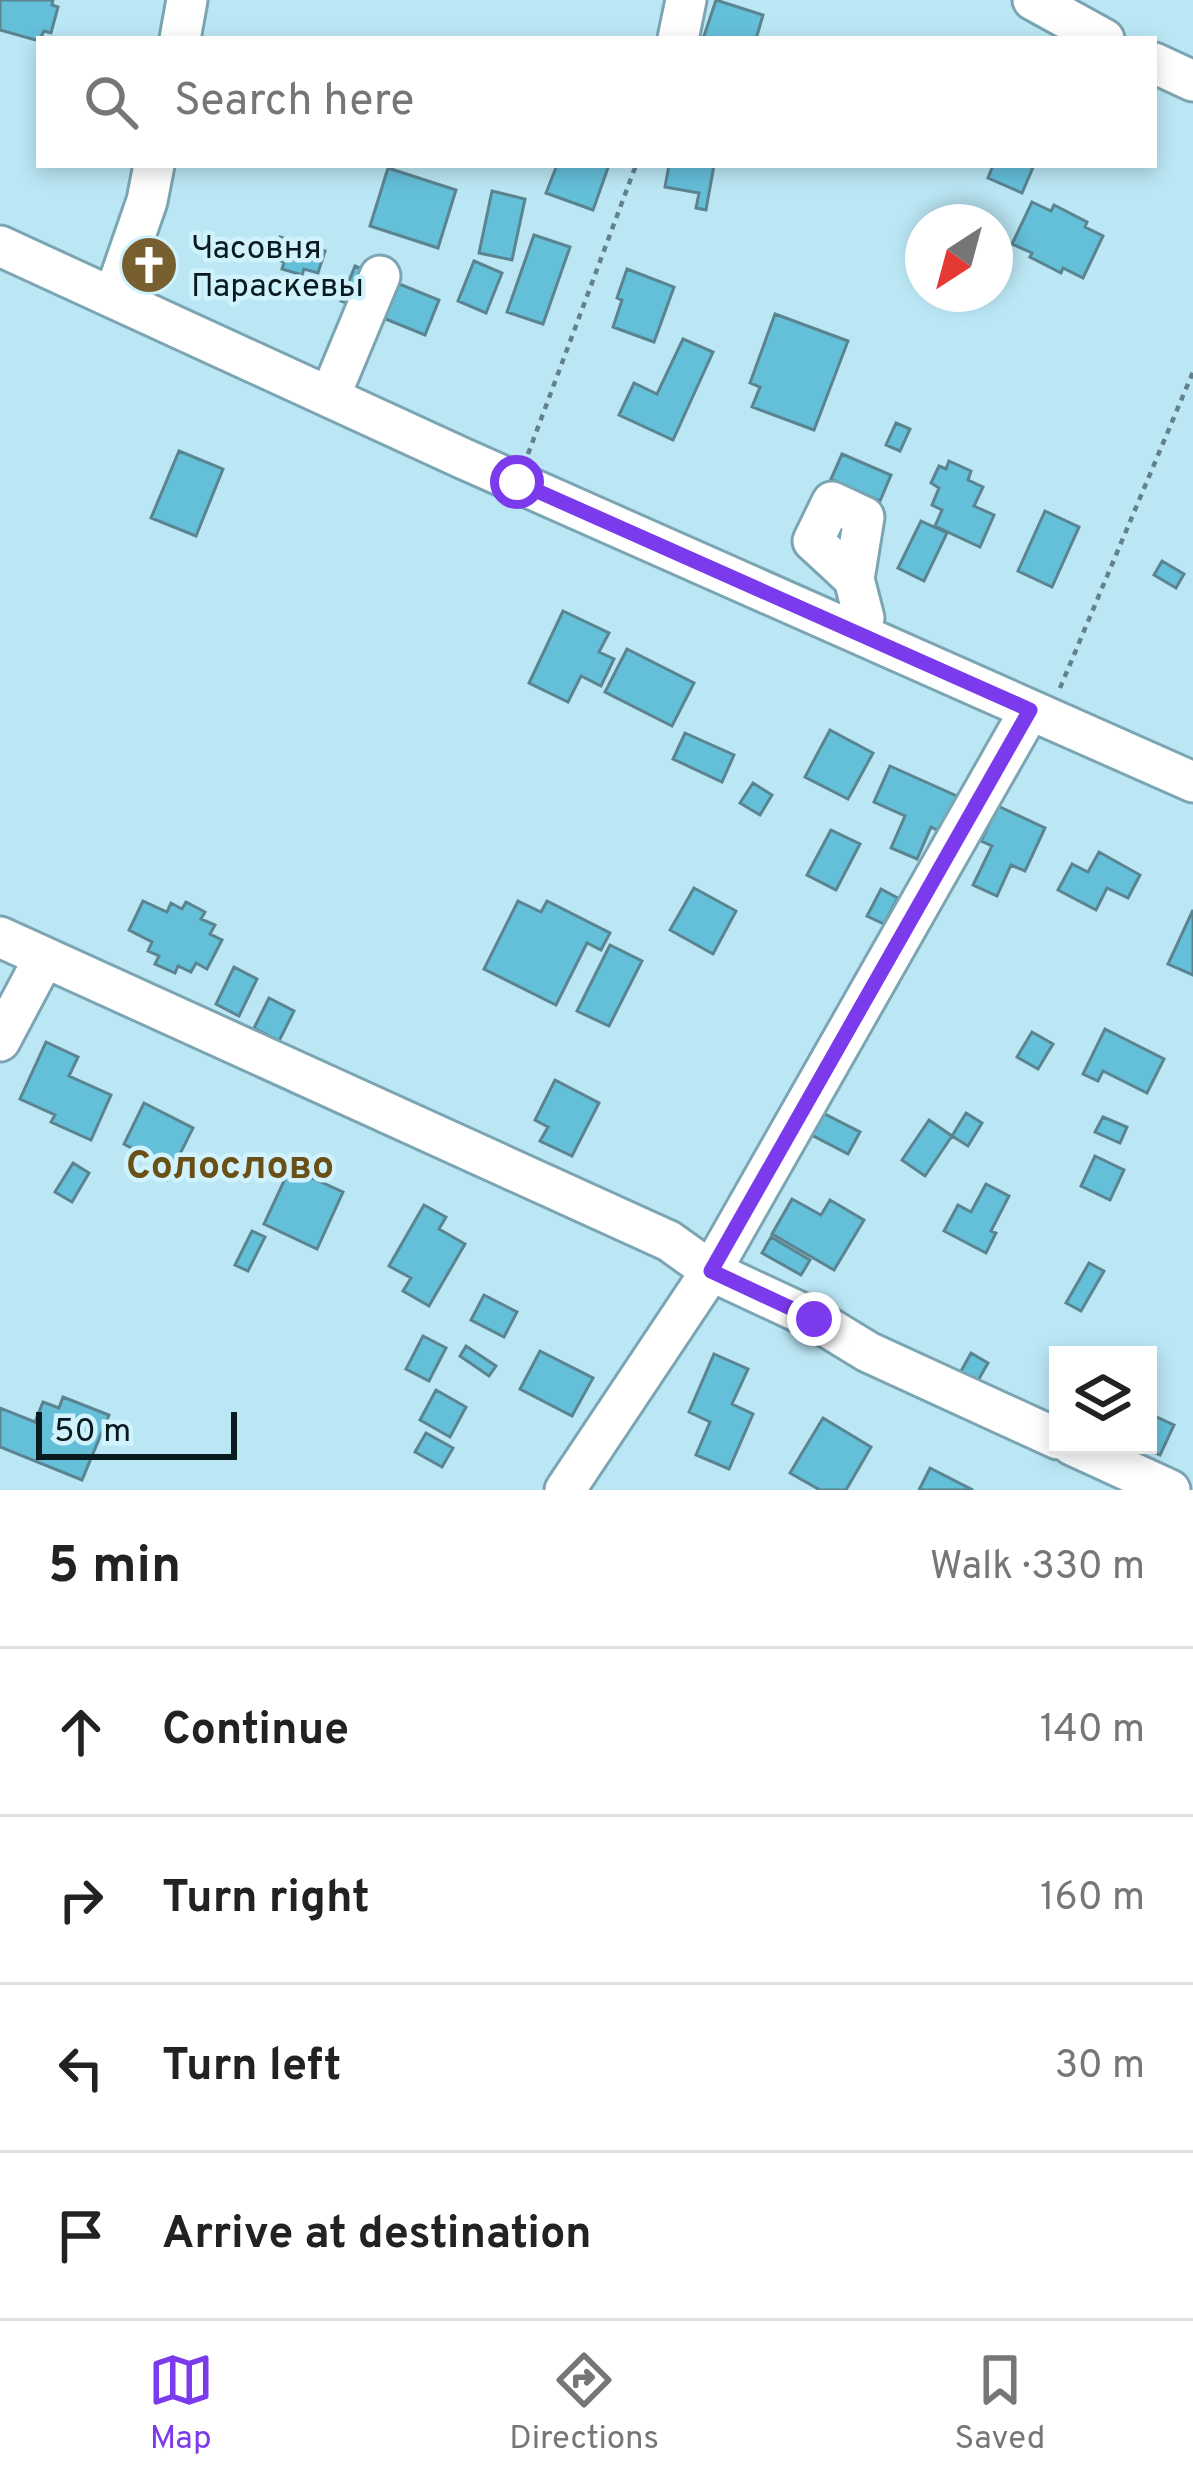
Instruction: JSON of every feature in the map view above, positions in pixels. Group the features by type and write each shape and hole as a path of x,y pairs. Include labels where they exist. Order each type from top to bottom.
{"street":[{"path":"181,36 188,0"},
{"path":"679,36 686,0"},
{"path":"1033,0 1099,36"},
{"path":"1157,64 1193,81"},
{"path":"114,296 153,168"},
{"path":"0,246 1193,782"},
{"path":"330,396 380,276"},
{"path":"854,579 864,618 858,633"},
{"path":"566,1490 711,1271 1039,714"},
{"path":"0,938 669,1241 711,1271 814,1319 868,1352 1049,1434"},
{"path":"0,1041 44,958"},
{"path":"1092,1454 1170,1490"}],"path":[{"path":"517,482 634,168"},
{"path":"1039,714 1193,372"}],"building":[{"path":"0,0 53,0 52,5 58,7 51,33 44,31 36,40 0,30"},
{"path":"716,0 763,15 757,36 704,36"},
{"path":"388,168 456,190 438,248 370,226"},
{"path":"556,168 608,168 593,210 546,193"},
{"path":"668,168 713,168 706,210 696,208 699,193 665,187"},
{"path":"992,168 1033,168 1022,193 988,178"},
{"path":"492,191 525,199 512,260 479,253"},
{"path":"1032,202 1051,211 1054,205 1103,236 1083,278 1063,268 1061,273 1013,242"},
{"path":"534,235 570,247 543,324 507,312"},
{"path":"280,237 325,251 318,273 304,269 302,275 282,269 284,262 273,258"},
{"path":"474,261 502,273 486,313 458,301"},
{"path":"355,266 439,300 425,335 341,301"},
{"path":"627,269 674,287 654,342 613,327"},
{"path":"775,314 848,341 814,430 752,407 760,387 750,383"},
{"path":"683,339 713,352 673,440 619,415 634,383 657,394"},
{"path":"896,423 910,429 900,451 886,445"},
{"path":"179,451 223,469 196,536 151,518"},
{"path":"842,454 891,475 880,501 831,479"},
{"path":"949,461 971,471 968,480 983,487 974,506 994,515 980,547 935,526 942,510 932,505 939,488 931,483 939,466 946,469"},
{"path":"1045,511 1079,527 1052,587 1018,571"},
{"path":"921,521 947,533 924,581 898,568"},
{"path":"1162,561 1184,574 1176,588 1154,575"},
{"path":"563,611 609,633 599,652 614,659 601,686 581,676 568,702 529,683"},
{"path":"627,649 694,683 672,726 605,692"},
{"path":"830,730 873,753 848,799 805,777"},
{"path":"685,733 734,755 722,782 673,759"},
{"path":"890,766 959,797 943,833 931,827 917,859 891,848 905,816 874,802"},
{"path":"753,783 772,795 760,815 740,803"},
{"path":"998,806 1045,828 1025,871 1011,865 997,896 973,885 992,846 981,841"},
{"path":"831,830 860,844 836,890 807,875"},
{"path":"1099,852 1140,875 1128,898 1107,888 1096,910 1058,890 1072,864 1088,872"},
{"path":"694,888 736,911 713,954 670,930"},
{"path":"881,889 898,898 884,924 867,916"},
{"path":"143,901 167,912 171,903 182,909 186,902 205,912 201,919 215,925 210,934 222,940 207,969 196,963 191,972 178,966 175,973 155,964 159,956 148,951 152,942 129,930"},
{"path":"518,901 541,912 547,901 610,933 601,950 587,943 556,1005 484,969"},
{"path":"1193,910 1193,975 1168,964"},
{"path":"610,945 642,961 609,1026 577,1011"},
{"path":"234,967 257,979 239,1016 216,1004"},
{"path":"269,998 294,1011 279,1041 254,1028"},
{"path":"1105,1029 1164,1059 1147,1093 1103,1071 1098,1081 1083,1074"},
{"path":"1032,1032 1053,1044 1038,1069 1017,1057"},
{"path":"46,1042 78,1057 69,1076 111,1095 91,1140 51,1122 55,1115 20,1099"},
{"path":"555,1080 599,1103 572,1156 540,1141 548,1127 535,1120"},
{"path":"144,1103 193,1128 167,1180 148,1170 154,1160 124,1144"},
{"path":"815,1109 860,1132 848,1154 804,1131"},
{"path":"966,1113 982,1123 968,1146 952,1136"},
{"path":"1103,1117 1127,1127 1120,1143 1095,1132"},
{"path":"929,1120 952,1136 925,1176 902,1160"},
{"path":"1095,1156 1124,1170 1110,1200 1081,1186"},
{"path":"73,1163 89,1173 72,1202 55,1192"},
{"path":"290,1168 343,1192 317,1249 264,1224"},
{"path":"986,1184 1009,1196 986,1253 944,1231 958,1205 971,1212"},
{"path":"792,1199 821,1215 830,1200 864,1220 834,1270 772,1234"},
{"path":"424,1205 446,1217 439,1229 465,1244 429,1306 403,1291 411,1278 389,1266"},
{"path":"252,1231 265,1237 248,1271 235,1265"},
{"path":"771,1237 810,1260 801,1275 762,1253"},
{"path":"1089,1263 1104,1271 1081,1311 1066,1303"},
{"path":"484,1295 517,1312 504,1337 471,1320"},
{"path":"423,1336 446,1348 429,1381 406,1369"},
{"path":"466,1346 496,1366 489,1376 460,1356"},
{"path":"540,1351 593,1378 572,1416 520,1389"},
{"path":"971,1353 988,1363 972,1391 955,1382"},
{"path":"714,1354 748,1369 732,1404 753,1414 729,1469 696,1455 710,1422 689,1412"},
{"path":"436,1390 466,1407 450,1437 420,1420"},
{"path":"63,1397 109,1415 82,1480 0,1447 0,1408 35,1422 43,1402 59,1408"},
{"path":"1157,1417 1174,1425 1157,1454"},
{"path":"823,1418 871,1447 846,1490 820,1490 790,1473"},
{"path":"426,1433 453,1448 442,1467 415,1452"},
{"path":"930,1468 973,1490 919,1490"}],"place":[{"name":"Часовня Параскевы","path":"149,265"}],"district":[{"name":"Солослово","path":"230,1164"}],"route":[{"path":"517,482 1030,710 711,1271 814,1319"}]}
